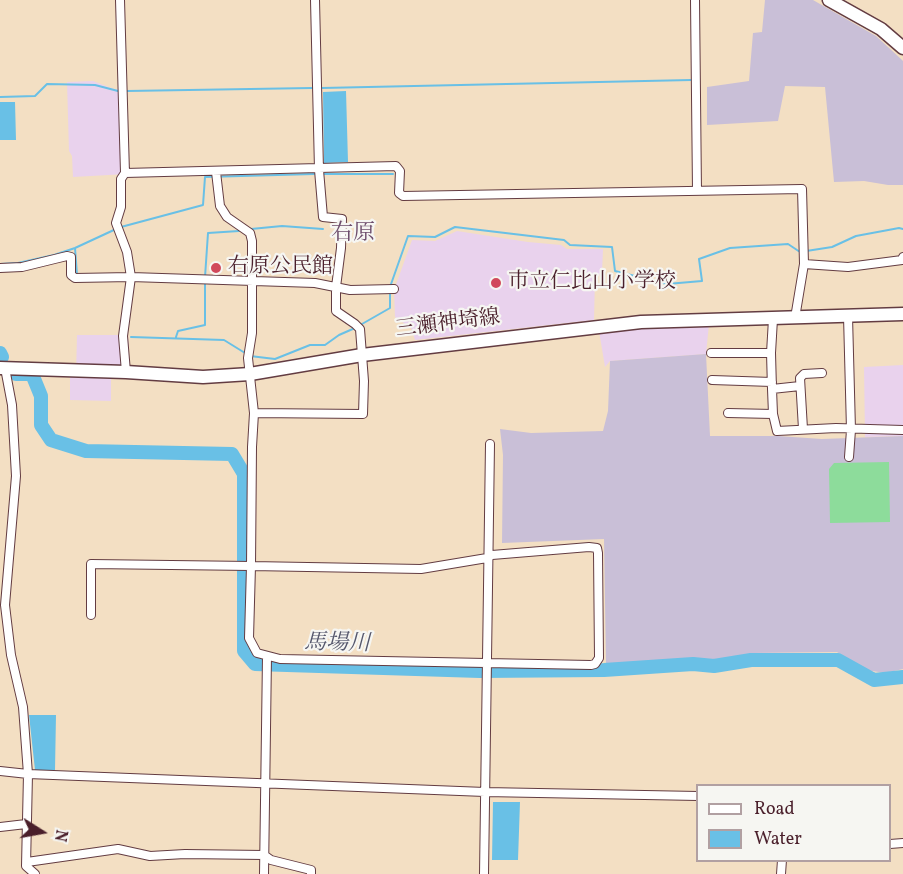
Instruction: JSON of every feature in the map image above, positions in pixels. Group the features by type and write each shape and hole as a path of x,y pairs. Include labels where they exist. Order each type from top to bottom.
{"main road":[{"path":"829,0 881,28 903,48"},
{"name":"三瀬神埼線","path":"2,368 203,377 250,374 362,355 641,322 903,314"}],"street":[{"path":"120,0 125,173 120,184 121,207 117,229 127,252 131,277 123,336 126,372"},
{"path":"254,413 363,414 360,329 336,311 342,219 323,218 319,170 315,0"},
{"path":"694,0 696,191"},
{"path":"125,173 319,170 396,166 400,171 399,193 403,196 802,189 803,256 795,318"},
{"path":"91,615 91,564 251,566 421,569 487,558 492,555 578,548 597,549 599,658 595,664 486,663 280,659 257,652 249,638 251,566 254,413 249,354 252,333 252,241 250,233 227,217 220,206 216,172"},
{"path":"0,268 22,267 67,256 71,257 71,275 75,278 131,277 315,283 350,290 394,290"},
{"path":"803,256 848,267 902,260 903,257"},
{"path":"848,316 851,430 849,457"},
{"path":"773,319 771,353 773,414 777,431 903,430"},
{"path":"711,353 771,353"},
{"path":"2,368 12,405 16,449 16,476 5,605 11,655 23,707 28,774 26,866 35,874"},
{"path":"803,429 801,375 822,373"},
{"path":"712,380 800,386"},
{"path":"728,414 773,414"},
{"path":"484,874 490,444"},
{"path":"0,547 10,548"},
{"path":"264,874 267,656"},
{"path":"0,771 485,792 696,796"},
{"path":"0,827 26,824"},
{"path":"27,862 118,849 150,856 264,855 272,860 311,870 311,874"}],"shaded area":[{"path":"765,0 813,0 876,36 903,61 903,185 864,181 834,182 825,87 785,86 778,121 707,125 707,87 749,81 753,33 762,32"},
{"path":"93,81 114,89 126,90 127,174 73,177 72,156 69,151 67,82"},
{"name":"市立仁比山小学校","path":"457,231 561,245 567,249 603,249 602,273 595,277 594,320 415,340 411,328 395,317 394,290 412,240 435,241"},
{"path":"709,324 706,354 610,361 605,367 599,331"},
{"path":"77,335 128,335 130,377 111,377 111,401 70,400 70,375 76,375"},
{"path":"706,354 710,436 778,436 822,439 903,436 903,669 885,673 866,670 837,652 754,653 723,659 606,664 604,539 502,543 503,455 500,429 531,433 603,431 608,411 610,361"},
{"path":"903,365 903,436 865,437 864,367"}],"green space":[{"path":"889,462 890,522 830,523 829,469 834,463"}],"water":[{"path":"346,91 348,162 324,163 323,92"},
{"path":"0,102 15,102 16,140 0,140"},
{"path":"29,715 56,715 55,770 35,770"},
{"path":"493,802 520,802 518,860 492,860"}],"waterway":[{"path":"322,88 691,80"},
{"path":"0,97 35,96 47,84 95,85 118,91"},
{"path":"127,91 312,88"},
{"path":"121,227 203,205 205,177 314,174"},
{"path":"324,174 393,174"},
{"path":"251,229 282,226 323,229"},
{"path":"250,356 275,359 310,345 325,345 390,308 390,287 408,236 435,237 455,227 564,240 570,245 612,247 615,271 667,284 702,281 699,259 730,248 788,244 800,252 832,247 856,236 903,229"},
{"path":"0,264 18,263 54,255 116,229"},
{"path":"203,277 205,277 208,233 239,231"},
{"path":"75,248 77,275"},
{"path":"176,337 178,331 205,325 205,283"},
{"path":"131,337 224,340 245,353"},
{"name":"馬場川","path":"0,353 2,357"},
{"name":"馬場川","path":"16,374 32,374 41,396 41,425 51,440 86,451 232,454 244,474 244,651 255,664 480,671 604,670 693,664 714,666 751,660 838,660 874,680 903,677"}],"place":[{"name":"右原公民館","path":"216,268"},
{"name":"市立仁比山小学校","path":"496,283"}],"district":[{"name":"右原","path":"353,235"}]}
